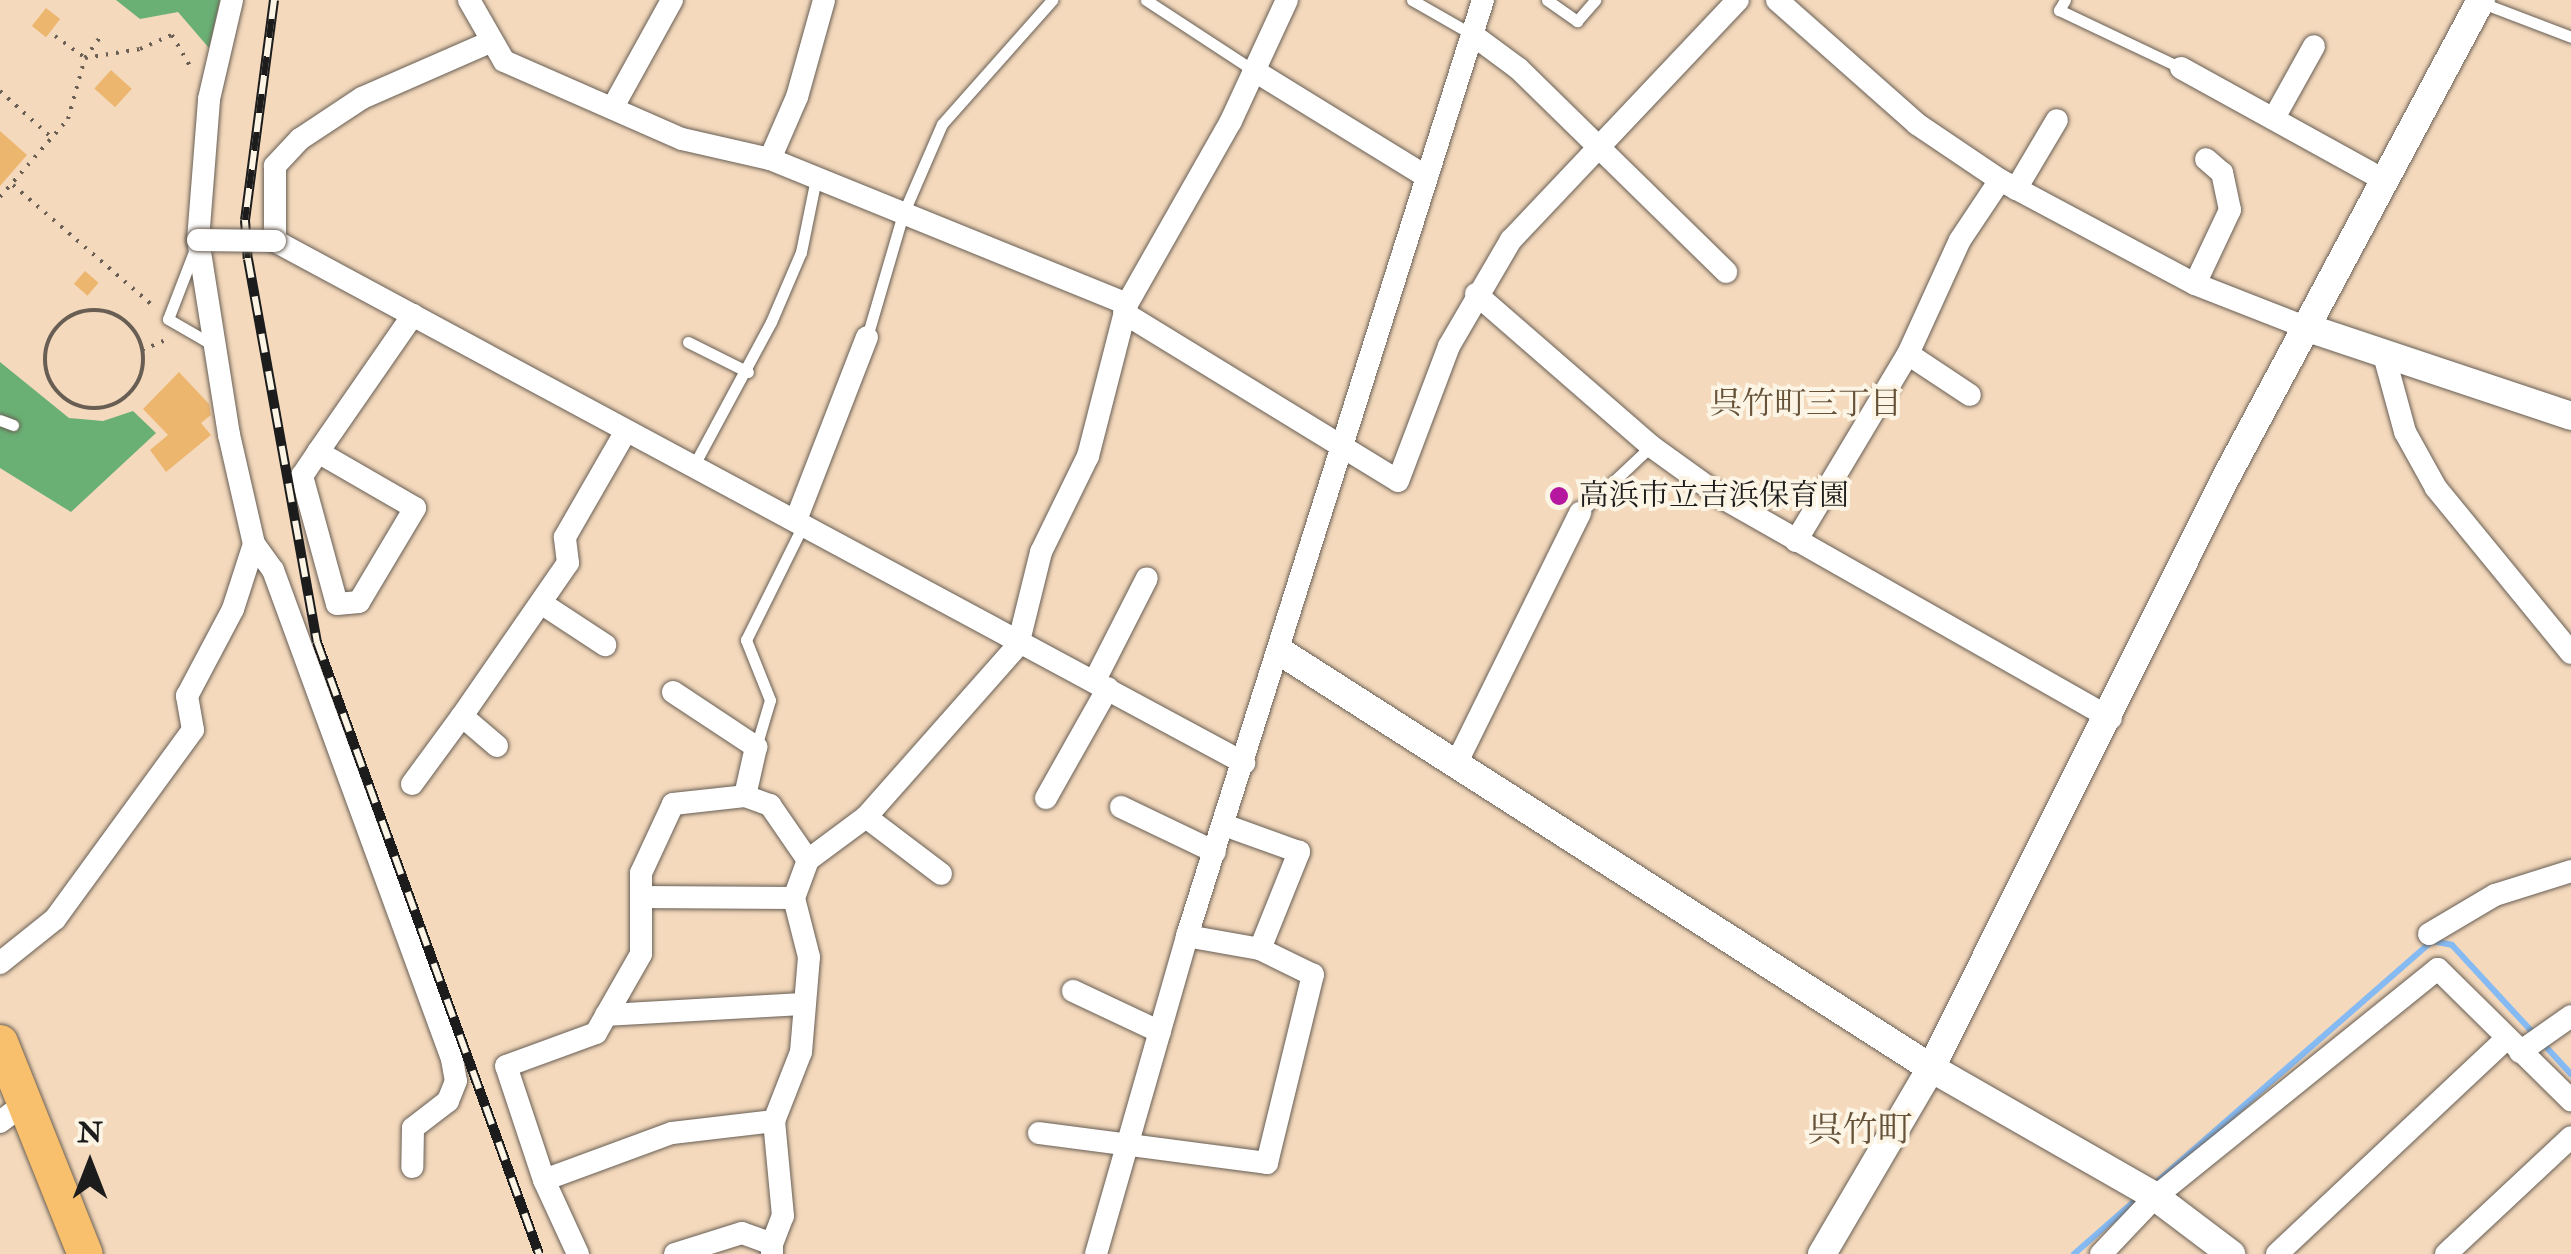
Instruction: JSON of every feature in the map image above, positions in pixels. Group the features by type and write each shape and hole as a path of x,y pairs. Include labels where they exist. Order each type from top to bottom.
{"main road":[{"path":"0,1042 12,1113 54,1163 85,1254"}],"street":[{"path":"232,0 209,99 198,240 214,346 254,544 272,570 452,1059 456,1082 448,1100 413,1128 412,1167"},
{"path":"469,0 504,61 682,140 770,160 1126,308 1398,480 1449,346 1511,240 1603,149 1738,0"},
{"path":"613,107 672,0"},
{"path":"770,160 798,97 824,0"},
{"path":"675,1254 742,1234 772,1249 783,1216 774,1121 800,1052 809,957 794,898 808,860 866,817 1018,645 1041,552 1088,456 1126,308 1287,0"},
{"path":"1096,1254 1187,936 1282,652 1341,446 1483,0"},
{"path":"1777,0 1916,124 2008,184 2195,284 2384,355 2571,416"},
{"path":"1822,1254 1931,1068 2111,718 2145,638 2382,179 2479,1"},
{"path":"1473,35 1603,149 1726,272"},
{"path":"275,241 275,166 300,140 362,98 490,42"},
{"path":"2274,118 2314,46"},
{"path":"2181,68 2382,179"},
{"path":"1253,70 1427,177"},
{"path":"1796,541 1908,354 1960,240 2057,120"},
{"path":"2195,284 2230,210 2222,173 2206,159"},
{"path":"198,240 275,241 800,522 1018,645 1102,684 1244,763"},
{"path":"1476,294 1651,446 1796,541 2111,718"},
{"path":"318,452 414,508 359,602 337,604 302,476 318,452 413,315"},
{"path":"800,522 867,338"},
{"path":"1908,354 1970,395"},
{"path":"2384,355 2404,432 2436,488 2571,654"},
{"path":"412,784 568,563 565,536 626,431"},
{"path":"1458,762 1580,513"},
{"path":"0,962 55,919 193,730 187,696 232,609 254,544"},
{"path":"1046,798 1102,684 1146,578"},
{"path":"541,602 605,646"},
{"path":"1282,652 1931,1068 2147,1192 2231,1254"},
{"path":"672,692 756,747 745,796"},
{"path":"462,716 497,746"},
{"path":"578,1254 544,1180 506,1066 596,1033 641,954 640,873 673,804 745,796 770,805 808,860"},
{"path":"1121,807 1215,852"},
{"path":"866,817 941,874"},
{"path":"1224,825 1299,852 1260,949"},
{"path":"2430,934 2496,895 2571,871"},
{"path":"641,897 794,898"},
{"path":"1039,1133 1128,1141 1267,1163 1313,975 1260,949 1187,936"},
{"path":"2101,1254 2147,1192 2438,969 2571,1100"},
{"path":"1074,991 1160,1032"},
{"path":"606,1015 804,1004"},
{"path":"2277,1254 2517,1047 2571,1016"},
{"path":"544,1180 672,1133 774,1121"},
{"path":"2446,1254 2571,1138"}],"lane":[{"path":"867,338 903,214 942,124 1052,0"},
{"path":"1146,0 1253,70"},
{"path":"1412,0 1473,35"},
{"path":"1547,0 1578,21 1595,0"},
{"path":"2065,0 2059,10 2181,68"},
{"path":"2479,1 2571,37"},
{"path":"694,465 748,372 801,252 816,178"},
{"path":"198,240 174,322 214,346"},
{"path":"688,342 748,372"},
{"path":"0,420 13,425"},
{"path":"1580,513 1651,446"},
{"path":"756,747 770,700 746,640 800,522"}],"path":[{"path":"55,36 85,58 140,50 172,35 209,99"},
{"path":"0,197 53,139 75,102 85,58 100,38"},
{"path":"0,90 53,139"},
{"path":"12,184 174,322 162,347 142,350"},
{"path":"82,312 125,321 142,350 141,372 130,392 100,408 67,400 46,374 54,330 82,312"}],"green space":[{"path":"116,0 220,0 209,48 178,12 140,19"},
{"path":"0,362 69,418 103,421 133,411 156,433 71,512 0,468"}],"building":[{"path":"46,8 60,19 46,37 32,26"},
{"path":"111,70 132,89 115,107 94,89"},
{"path":"0,131 27,155 0,186"},
{"path":"85,271 99,283 87,296 74,284"},
{"path":"179,372 209,404 211,415 201,423 211,435 166,472 150,450 168,435 143,409"}],"waterway":[{"path":"2159,1180 2432,941 2452,945 2571,1074"},
{"path":"2074,1254 2138,1198"}],"railway":[{"path":"274,0 245,220 248,259 317,642 539,1254"}],"place":[{"name":"高浜市立吉浜保育園","path":"1559,496"}],"district":[{"name":"呉竹町三丁目","path":"1806,404"},
{"name":"呉竹町","path":"1860,1130"}]}
